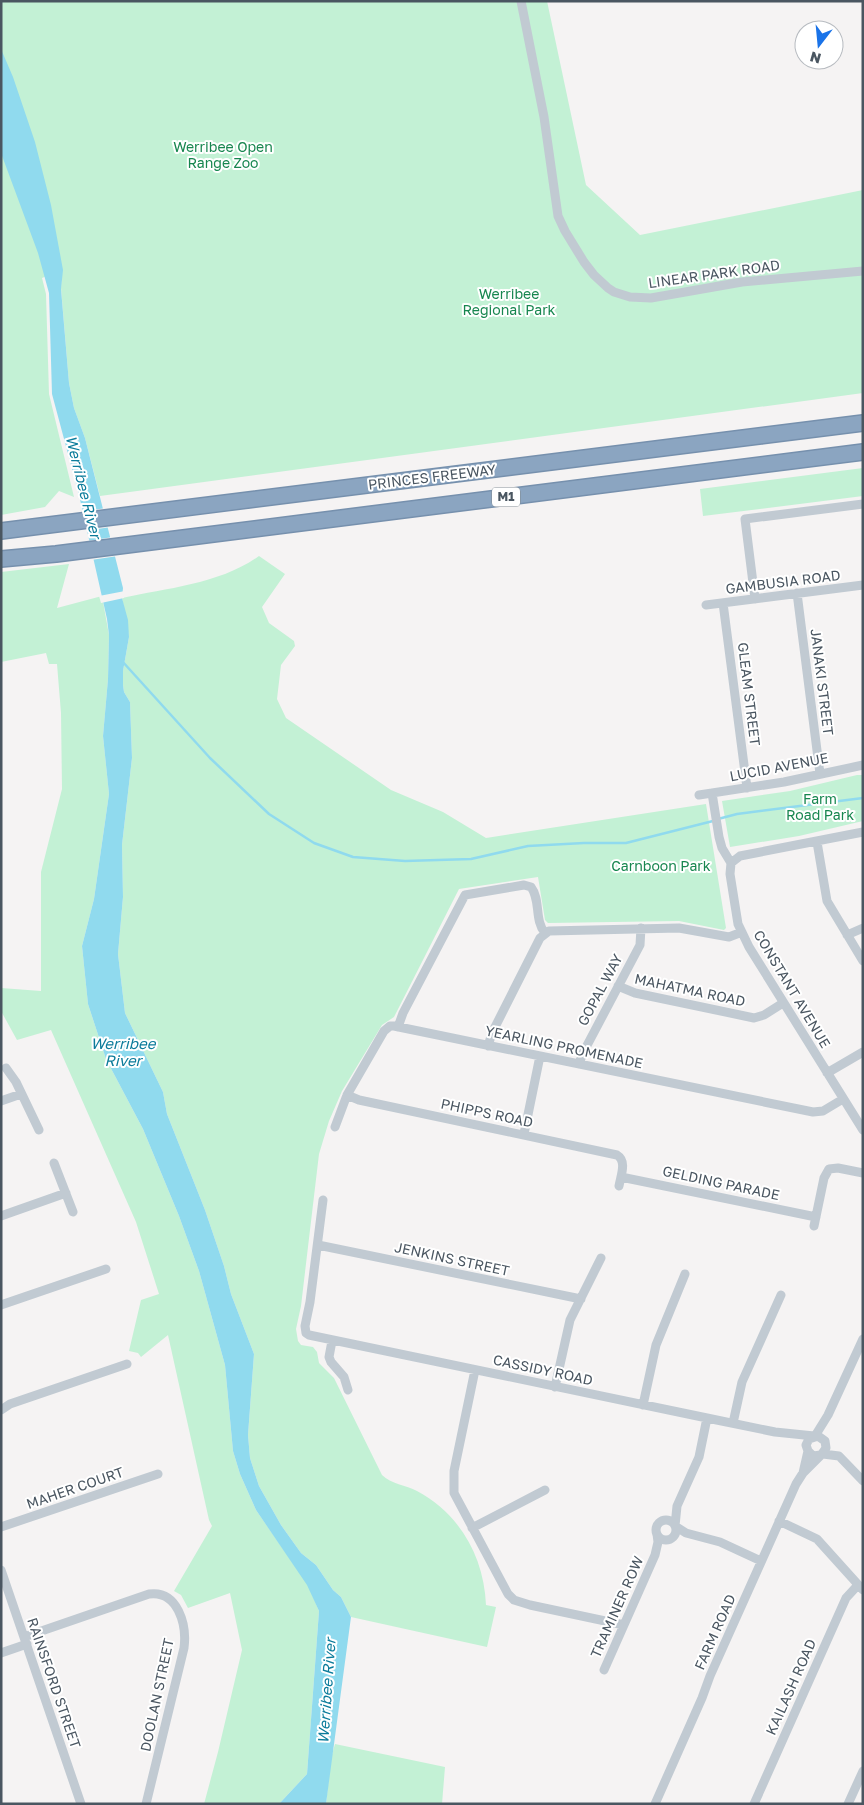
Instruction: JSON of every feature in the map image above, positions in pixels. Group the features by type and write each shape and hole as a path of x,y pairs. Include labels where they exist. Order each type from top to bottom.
{"highway":[{"name":"PRINCES FREEWAY","path":"1,532 863,423"},
{"name":"M1","path":"1,559 56,554 863,452"}],"street":[{"name":"LINEAR PARK ROAD","path":"521,1 544,117 558,216 584,262 594,276 608,288 630,297 651,298 750,281 863,270"},
{"path":"755,599 745,519 863,504"},
{"name":"GAMBUSIA ROAD","path":"706,605 863,585"},
{"name":"JANAKI STREET","path":"797,594 820,774"},
{"name":"GLEAM STREET","path":"724,603 747,788"},
{"name":"LUCID AVENUE","path":"699,795 784,782 863,765"},
{"name":"CONSTANT AVENUE","path":"712,793 722,848 731,863 730,874 738,924 749,947 863,1130"},
{"path":"731,863 740,856 863,832"},
{"path":"817,842 827,901 863,961"},
{"path":"335,1127 347,1095 384,1031 390,1026 398,1027 403,1013 465,895 524,885 531,887 534,892 539,922 545,933"},
{"name":"GOPAL WAY","path":"579,1064 640,945 641,928"},
{"path":"488,1046 492,1033 540,938 545,933 555,930 679,928 730,937 742,932"},
{"path":"847,934 863,928"},
{"name":"MAHATMA ROAD","path":"618,986 635,993 754,1018 764,1015 783,1003"},
{"name":"YEARLING PROMENADE","path":"398,1027 812,1112 823,1111 843,1099"},
{"path":"827,1074 863,1052"},
{"path":"524,1134 540,1056"},
{"path":"6,1068 22,1094 39,1130"},
{"path":"1,1101 22,1094"},
{"name":"PHIPPS ROAD","path":"347,1095 359,1100 612,1153 622,1157 620,1181"},
{"path":"54,1163 73,1212"},
{"name":"GELDING PARADE","path":"620,1181 815,1221 824,1178 829,1169 838,1168 863,1173"},
{"path":"1,1216 66,1193"},
{"path":"318,1245 323,1200"},
{"name":"JENKINS STREET","path":"318,1245 581,1299"},
{"name":"CASSIDY ROAD","path":"318,1245 305,1326 306,1333 312,1336 775,1432 815,1436"},
{"path":"555,1386 570,1320 601,1258"},
{"path":"1,1305 106,1270"},
{"path":"643,1405 656,1345 685,1274"},
{"path":"733,1423 742,1382 781,1295"},
{"path":"863,1339 828,1415 815,1436 807,1442 807,1450 813,1456 839,1456 863,1481"},
{"path":"332,1341 329,1357 344,1377 348,1390"},
{"path":"1,1410 10,1404 127,1364"},
{"path":"475,1370 453,1483 454,1494 508,1594 514,1600 530,1605 624,1625"},
{"path":"821,1455 826,1448 828,1415"},
{"path":"670,1539 675,1534 677,1506 698,1457 706,1418"},
{"name":"CASSIDY ROAD","path":"775,1432 799,1441 807,1450"},
{"path":"815,1436 821,1437 844,1456 848,1464"},
{"name":"FARM ROAD","path":"803,1473 807,1450"},
{"name":"FARM ROAD","path":"657,1803 710,1676 796,1484 803,1473 821,1455"},
{"name":"MAHER COURT","path":"1,1527 158,1474"},
{"path":"472,1528 545,1490"},
{"path":"677,1506 656,1527 657,1534 662,1540 694,1536"},
{"path":"662,1521 670,1521 675,1526 694,1536 720,1542 762,1561"},
{"path":"780,1521 816,1539 860,1588"},
{"name":"TRAMINER ROW","path":"604,1670 655,1555 658,1542 657,1534"},
{"name":"TRAMINER ROW","path":"655,1555 670,1539"},
{"name":"RAINSFORD STREET","path":"1,1570 81,1804"},
{"name":"KAILASH ROAD","path":"754,1804 846,1598 860,1588"},
{"name":"DOOLAN STREET","path":"25,1641 150,1594 163,1595 174,1603 182,1625 184,1648 146,1804"},
{"path":"1,1653 25,1641"},
{"path":"851,1803 863,1771"}],"green space":[{"path":"1,1 547,1 586,185 640,235 863,190 863,393 100,496 85,438 74,408 69,383 61,288 62,270 42,278 46,294 49,394 74,497 59,491 45,507 1,515"},
{"path":"863,468 863,496 703,516 700,489"},
{"name":"Carnboon Park","path":"259,556 285,574 262,607 269,623 294,641 295,646 281,665 277,699 286,718 391,790 443,812 486,838 706,804 726,928 724,930 679,921 548,923 545,920 538,877 459,889 394,1017 382,1025 342,1091 329,1121 319,1154 301,1306 296,1329 298,1341 301,1345 313,1347 317,1352 319,1363 334,1378 382,1475 417,1491 432,1501 446,1512 467,1539 475,1554 480,1570 486,1605 496,1607 487,1647 351,1617 341,1597 333,1590 316,1565 301,1553 281,1525 259,1486 250,1458 248,1435 254,1354 231,1294 224,1266 205,1210 167,1114 163,1092 125,1013 118,954 123,897 122,845 132,758 130,702 124,692 123,685 123,671 129,637 122,598 211,579 228,573"},
{"path":"69,564 57,608 102,596 109,635 108,679 103,736 109,794 94,899 82,946 88,1004 106,1059 143,1129 179,1216 199,1271 225,1365 233,1451 240,1474 256,1510 308,1585 319,1611 307,1774 279,1804 204,1804 242,1650 230,1593 188,1608 181,1595 174,1591 212,1526 209,1520 168,1335 141,1357 138,1353 129,1351 141,1300 159,1294 136,1222 51,1030 17,1040 1,1011 1,988 41,991 41,872 62,789 61,713 57,664 49,664 46,653 1,662 1,572"},
{"name":"Farm Road Park","path":"863,775 863,821 799,836 730,847 722,801 790,791"},
{"path":"335,1744 445,1767 442,1804 326,1804 331,1758"}],"water":[{"name":"Werribee River","path":"1,49 13,77 35,142 51,205 63,270 61,289 69,383 74,408 85,438 123,588 122,598 128,620 129,637 123,671 123,685 124,692 130,702 132,758 122,845 123,897 118,954 125,1013 163,1092 167,1114 205,1210 224,1266 231,1294 254,1354 248,1435 250,1458 259,1486 281,1525 301,1553 316,1565 333,1590 341,1597 351,1617 326,1804 279,1804 307,1774 319,1611 307,1585 256,1510 240,1474 233,1451 225,1365 199,1271 179,1216 143,1129 106,1059 88,1004 82,946 94,899 109,794 103,736 108,679 109,635 79,495 52,394 49,293 38,253 1,153"}],"pier":[{"path":"106,508 111,527 84,531 80,512"},
{"path":"113,537 118,556 91,560 87,541"},
{"path":"125,591 124,598 101,603 99,596"}],"waterway":[{"path":"122,661 210,758 269,814 314,843 353,857 405,861 471,859 528,846 626,843 713,821"},
{"path":"718,819 737,814 863,798"}],"park label":[{"name":"Werribee Open Range Zoo","path":"223,156"},
{"name":"Werribee Regional Park","path":"509,302"}]}
